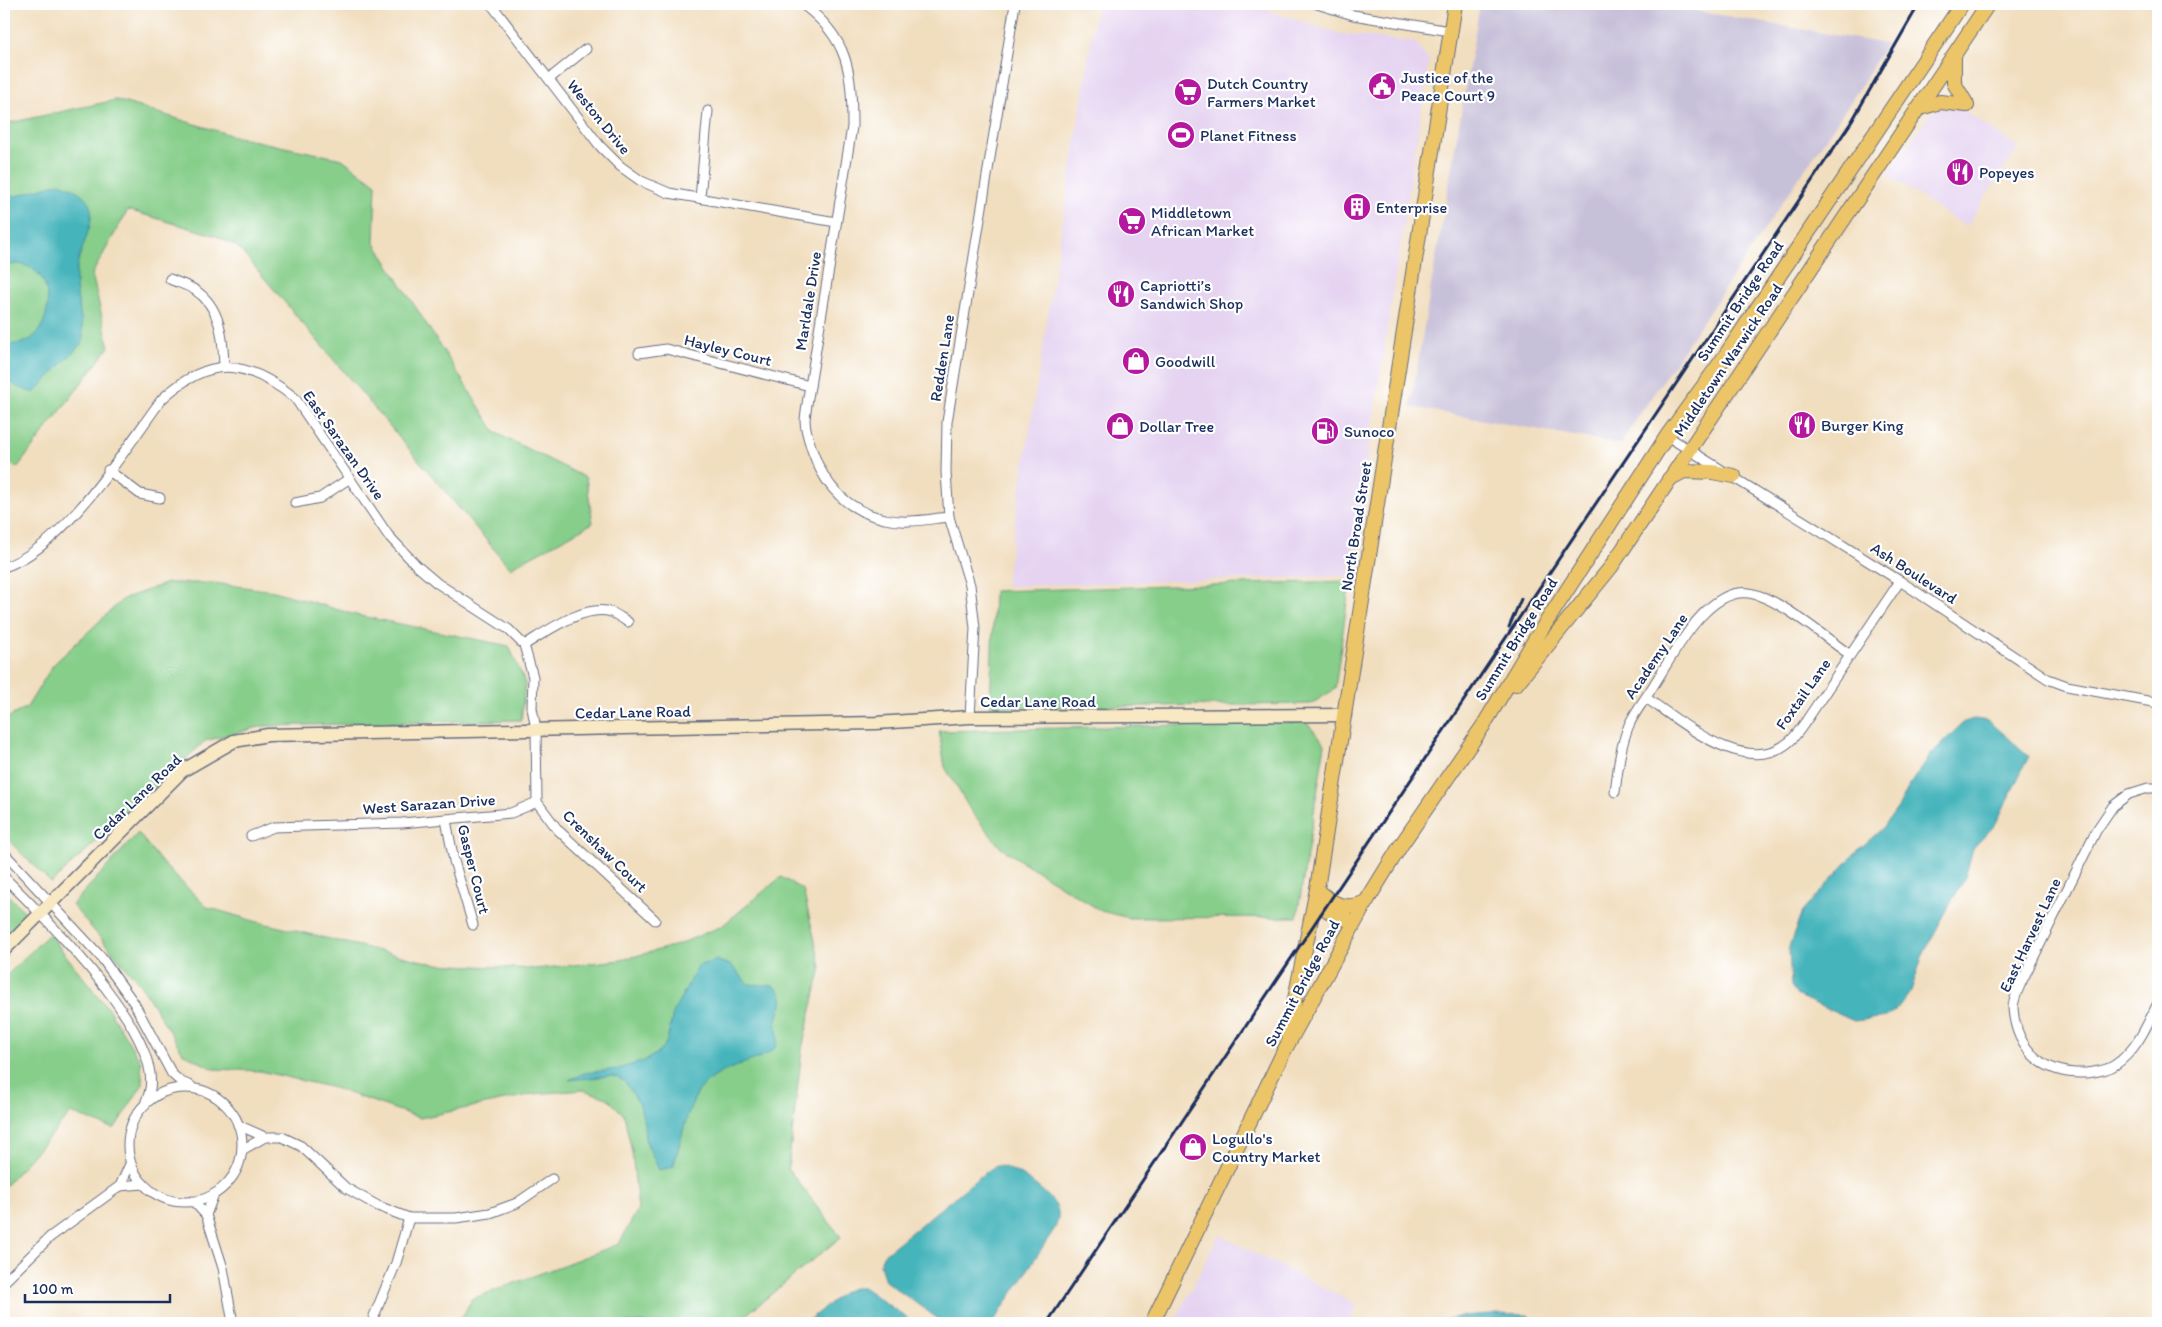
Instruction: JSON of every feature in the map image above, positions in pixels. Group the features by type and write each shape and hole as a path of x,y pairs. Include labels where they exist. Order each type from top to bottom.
{"main road":[{"name":"North Broad Street","path":"1284,1051 1299,989 1316,895 1455,4"},
{"name":"Summit Bridge Road","path":"1152,1323 1284,1051 1354,922 1401,845 1482,726 1534,641 1667,436 1721,362 1962,4"},
{"name":"Middletown Warwick Road","path":"1482,726 1611,567 1668,479 1988,4"},
{"path":"1917,109 1940,102 1967,104 1954,83 1954,55"},
{"path":"1668,479 1684,471 1712,472 1734,476"},
{"path":"1316,895 1324,897 1341,907 1354,907 1366,902"},
{"path":"1316,895 1334,915 1354,922"}],"street":[{"name":"Weston Drive","path":"491,4 600,146 620,166 641,181 669,193 836,222"},
{"name":"Marldale Drive","path":"802,4 822,18 839,40 846,59 852,93 852,127 805,421 809,442 818,468 833,491 858,510 885,520 909,521 949,517"},
{"name":"Redden Lane","path":"970,717 975,628 970,585 949,517 946,472 947,422 1015,4"},
{"path":"1317,4 1353,15 1450,31"},
{"path":"549,79 586,49"},
{"path":"700,198 708,111"},
{"path":"4,568 31,554 55,534 108,470 166,394 193,375 224,366 224,340 218,318 196,290 170,279"},
{"name":"Hayley Court","path":"639,353 666,349 810,386"},
{"name":"East Sarazan Drive","path":"224,366 258,375 279,386 295,398 388,535 417,566 437,583 508,629 524,645"},
{"name":"Ash Boulevard","path":"1667,436 1900,581 2048,679 2066,686 2158,703"},
{"path":"108,470 140,494 160,498"},
{"path":"294,503 320,498 350,478"},
{"name":"Foxtail Lane","path":"1646,698 1729,750 1761,754 1778,749 1790,742 1806,721 1849,654 1900,581"},
{"name":"Academy Lane","path":"1615,792 1620,750 1629,723 1693,624 1714,604 1733,593 1750,593 1775,602 1849,654"},
{"path":"537,802 536,729 532,708 533,678 524,645 567,619 590,612 610,612 628,622"},
{"name":"Cedar Lane Road","path":"4,950 182,772 234,741 268,735 876,723 970,717 1345,715"},
{"name":"East Harvest Lane","path":"2158,788 2148,788 2129,794 2113,806 2096,831 2021,983 2013,1006 2018,1032 2028,1051 2047,1067 2069,1074 2092,1073 2114,1066 2131,1051 2158,1002"},
{"name":"West Sarazan Drive","path":"251,836 274,826 446,820 511,813 537,802"},
{"name":"Crenshaw Court","path":"537,802 558,830 655,920"},
{"name":"Gasper Court","path":"446,820 454,861 473,925"},
{"path":"4,853 53,903 117,978 134,1003 172,1074 181,1082 206,1092 224,1103 238,1125 242,1150 233,1176 214,1194 193,1201 167,1199 144,1184 130,1164 128,1135 135,1116 151,1093 151,1070 142,1047 91,967 4,877"},
{"path":"145,1103 168,1090 180,1088 196,1089"},
{"path":"238,1125 264,1137 282,1137 301,1146 346,1188 378,1206 409,1218 456,1218 490,1213 517,1203 552,1179"},
{"path":"242,1150 264,1137"},
{"path":"4,1282 50,1237 120,1186 130,1164"},
{"path":"120,1186 144,1184"},
{"path":"206,1215 214,1194"},
{"path":"193,1201 206,1215 223,1268 233,1323"},
{"path":"374,1316 396,1262 409,1218"}],"shaded area":[{"path":"1097,4 1249,4 1336,33 1415,42 1429,61 1349,576 1005,586"},
{"path":"1480,4 1656,4 1886,44 1859,89 1620,444 1410,407"},
{"path":"1939,108 1962,109 2018,148 1966,227 1888,175 1928,116"},
{"path":"1219,1235 1358,1305 1349,1323 1174,1323"}],"green space":[{"path":"116,100 237,137 342,159 376,184 374,242 496,433 586,478 593,523 510,568 238,247 217,236 128,210 92,274 109,347 17,468 4,459 4,124"},
{"path":"1350,581 1335,689 1311,704 990,708 994,591"},
{"path":"167,583 214,583 274,591 356,615 509,646 525,683 521,720 263,726 205,741 51,883 4,836 4,720 27,707 53,665 123,599"},
{"path":"1306,722 1325,744 1297,917 1129,918 1101,911 1001,848 971,811 945,767 939,731"},
{"path":"138,833 163,864 207,907 254,921 435,964 535,969 621,960 677,945 722,926 781,877 803,890 821,967 802,1049 788,1169 841,1237 736,1323 459,1323 472,1299 619,1244 638,1209 632,1152 624,1115 607,1098 584,1090 533,1094 420,1118 334,1088 260,1071 213,1069 183,1053 140,984 72,905"},
{"path":"4,891 27,914 4,936"},
{"path":"49,934 109,1010 140,1060 143,1084 114,1129 71,1113 4,1187 4,978"}],"water":[{"path":"59,183 77,191 87,199 91,210 91,221 76,273 76,290 83,342 34,393 17,387 4,376 4,345 25,342 36,335 46,314 48,302 42,279 34,270 21,264 4,266 4,194 16,196"},
{"path":"1974,719 1989,721 2029,756 1995,825 1973,848 1966,875 1923,954 1911,991 1900,1006 1886,1017 1854,1021 1798,996 1791,986 1789,947 1802,912 1857,851 1883,828 1932,753 1964,722"},
{"path":"716,960 732,966 748,984 775,986 781,994 781,1007 777,1020 777,1043 771,1051 763,1056 729,1069 707,1082 695,1098 687,1117 673,1167 659,1170 645,1139 640,1105 625,1082 617,1077 609,1076 569,1080 584,1073 618,1069 644,1061 659,1052 667,1041 673,1013 698,966"},
{"path":"996,1166 1011,1170 1029,1180 1046,1194 1056,1206 1058,1214 1057,1223 993,1323 944,1323 885,1281 880,1264 883,1255 987,1171"},
{"path":"854,1288 864,1288 914,1323 805,1323 845,1291"},
{"path":"1492,1314 1528,1315 1547,1323 1432,1323 1461,1316"}],"railway":[{"path":"1047,1323 1852,121 1919,4"},
{"path":"1509,627 1521,599"}],"place":[{"name":"Justice of the Peace Court 9","path":"1382,86"},
{"name":"Dutch Country Farmers Market","path":"1188,92"},
{"name":"Planet Fitness","path":"1181,135"},
{"name":"Popeyes","path":"1960,172"},
{"name":"Enterprise","path":"1357,207"},
{"name":"Middletown African Market","path":"1132,221"},
{"name":"Capriotti’s Sandwich Shop","path":"1121,294"},
{"name":"Goodwill","path":"1136,361"},
{"name":"Burger King","path":"1802,425"},
{"name":"Dollar Tree","path":"1120,426"},
{"name":"Sunoco","path":"1325,431"},
{"name":"Logullo's Country Market","path":"1193,1147"}]}
